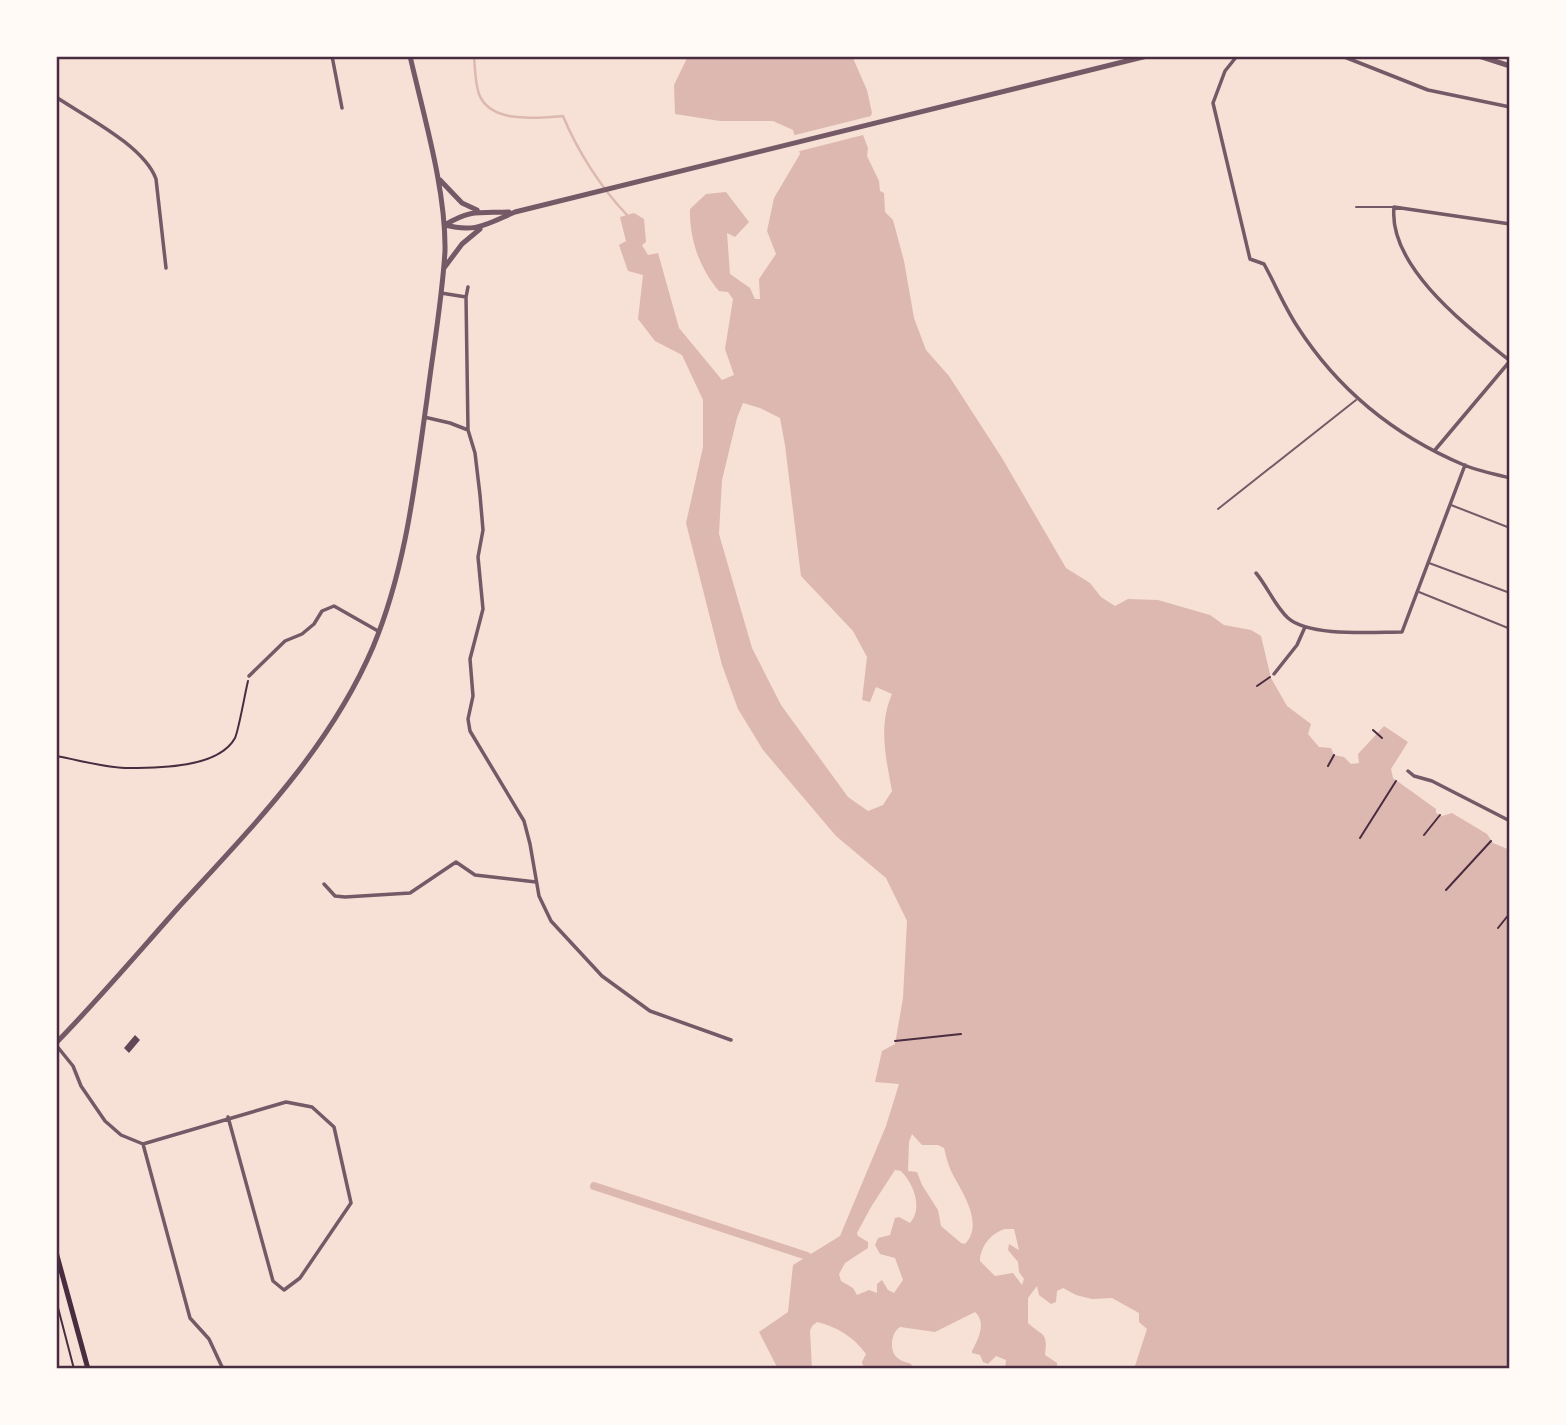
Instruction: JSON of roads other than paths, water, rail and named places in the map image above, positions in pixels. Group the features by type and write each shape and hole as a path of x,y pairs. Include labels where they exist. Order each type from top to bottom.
{"main road":[{"path":"56,1252 88,1369"}],"street":[{"path":"332,56 342,108"},
{"path":"228,1117 273,1280 284,1290 300,1278 351,1203 334,1127 312,1107 286,1101 228,1117 143,1144 121,1135 105,1121 81,1086 73,1066 56,1044 248,831 306,762 356,684 379,632 404,550 444,268 445,225 438,177 410,56"},
{"path":"444,268 462,244 482,228 515,212 1147,56"},
{"path":"1237,56 1224,71 1213,103 1250,259 1264,264 1296,325 1356,400 1397,429 1435,450 1465,465 1510,478"},
{"path":"1342,56 1427,90 1510,107"},
{"path":"1479,56 1510,66"},
{"path":"56,97 139,153 152,167 156,179 166,268"},
{"path":"438,177 462,204 485,212"},
{"path":"1435,450 1510,361 1471,330 1420,279 1400,242 1393,220 1394,207 1510,224"},
{"path":"445,225 462,214 515,212"},
{"path":"445,225 468,229 482,228"},
{"path":"468,287 468,430 475,453 481,509 482,530 478,557 483,608 470,659 470,731 524,821 542,907 551,921 602,976 650,1011 731,1040"},
{"path":"441,293 466,297"},
{"path":"424,417 468,430"},
{"path":"1256,573 1287,617 1305,627 1402,632 1465,465"},
{"path":"250,676 285,640 302,634 314,624 322,611 334,606 379,632"},
{"path":"1274,674 1297,645 1305,627"},
{"path":"1408,771 1510,821"},
{"path":"324,884 335,896 410,893 456,862 475,875 536,882"},
{"path":"143,1144 190,1318 209,1339 223,1369"}],"lane":[{"path":"1356,207 1394,207"},
{"path":"1218,509 1356,400"},
{"path":"1450,505 1510,528"},
{"path":"1428,563 1510,593"},
{"path":"1418,592 1508,628 1510,624"}],"waterway":[{"path":"474,56 478,90 485,104 504,115 516,117 563,116 590,168 627,215"},
{"path":"594,1186 807,1256"}]}
